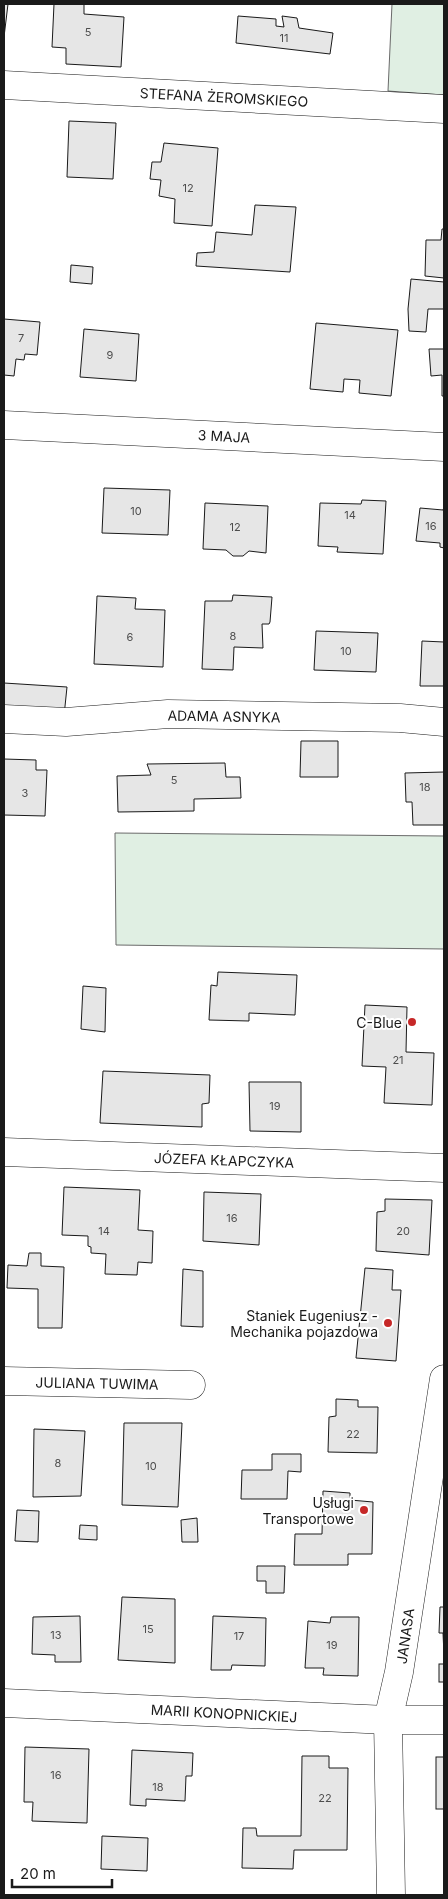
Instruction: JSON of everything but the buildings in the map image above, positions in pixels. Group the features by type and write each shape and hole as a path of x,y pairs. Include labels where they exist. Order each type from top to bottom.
{"street":[{"name":"STEFANA ŻEROMSKIEGO","path":"4,85 444,108"},
{"name":"3 MAJA","path":"4,426 444,447"},
{"name":"ADAMA ASNYKA","path":"4,719 66,722 168,714 400,718 444,722"},
{"name":"JÓZEFA KŁAPCZYKA","path":"4,1152 444,1168"},
{"name":"JANASA","path":"391,1895 388,1720 400,1672 444,1379"},
{"name":"JULIANA TUWIMA","path":"4,1381 191,1386"},
{"name":"MARII KONOPNICKIEJ","path":"4,1703 388,1720 444,1720"}],"green space":[{"path":"392,4 444,4 444,95 388,91"},
{"path":"115,833 444,836 444,949 116,945"}],"place":[{"name":"C-Blue","path":"412,1022"},
{"name":"Staniek Eugeniusz - Mechanika pojazdowa","path":"388,1323"},
{"name":"Usługi Transportowe","path":"364,1510"}]}
